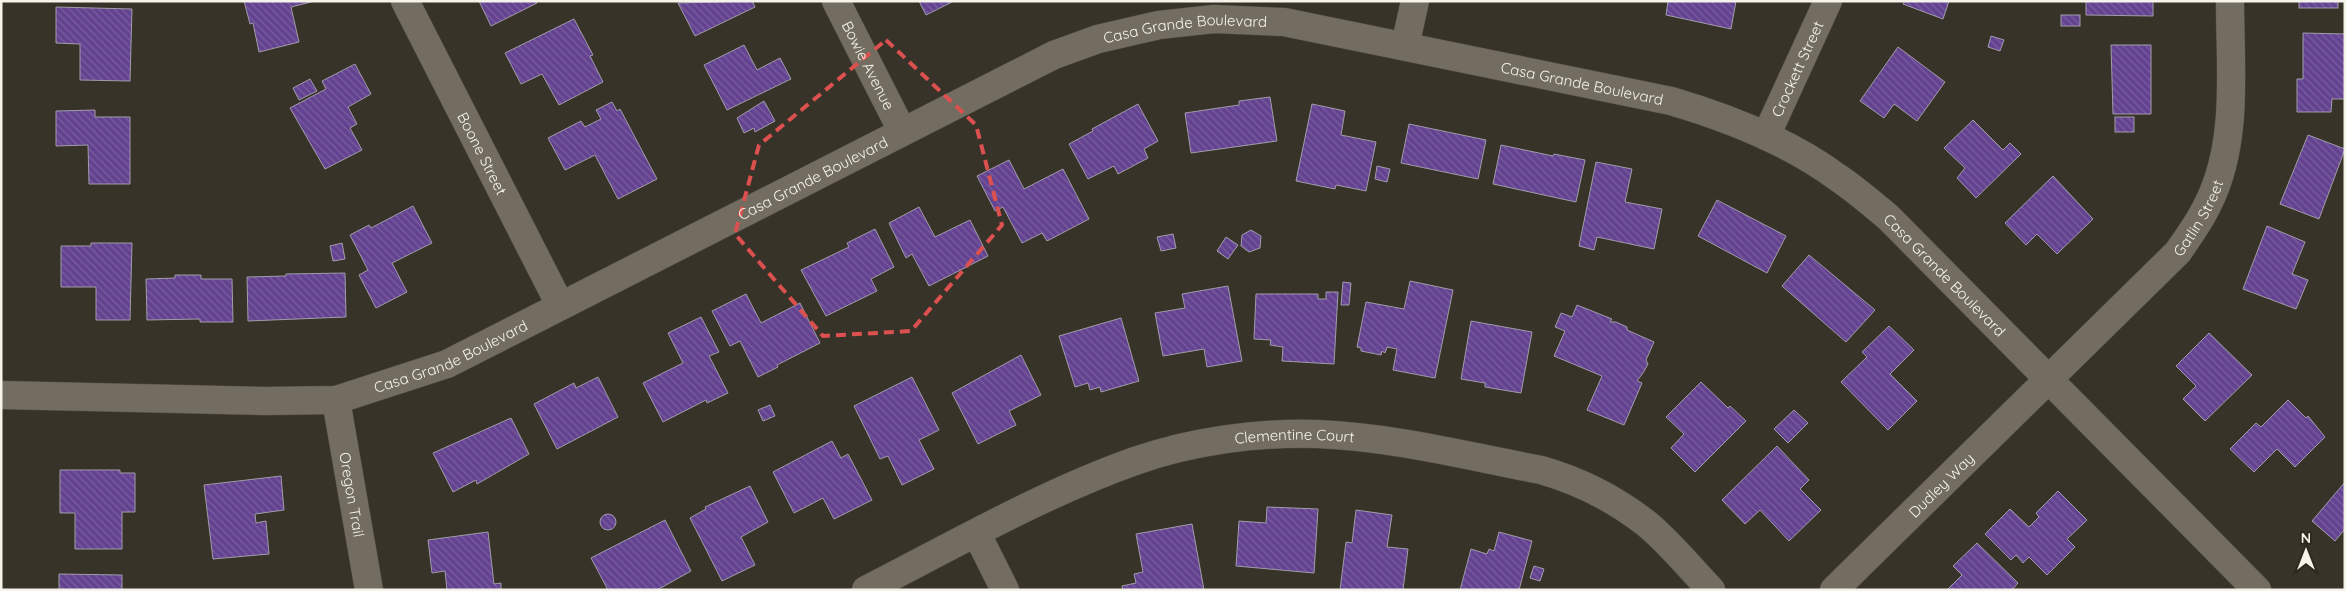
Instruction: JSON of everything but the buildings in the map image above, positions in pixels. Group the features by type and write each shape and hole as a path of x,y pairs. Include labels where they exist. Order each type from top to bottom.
{"street":[{"name":"Boone Street","path":"406,1 560,305"},
{"name":"Bowie Avenue","path":"836,1 902,130"},
{"path":"1405,46 1415,1"},
{"name":"Crockett Street","path":"1766,136 1828,1"},
{"name":"Gatlin Street","path":"2049,380 2178,252 2200,220 2214,192 2225,156 2230,126 2230,1"},
{"name":"Casa Grande Boulevard","path":"1,395 264,401 336,400 447,364 902,130 1054,55 1098,39 1159,25 1214,19 1284,22 1671,101 1708,112 1766,136 1836,176 1888,217 2257,590"},
{"name":"Dudley Way","path":"1834,590 2049,380"},
{"name":"Oregon Trail","path":"336,400 368,590"},
{"name":"Clementine Court","path":"866,590 1074,485 1136,461 1192,446 1259,436 1317,434 1373,438 1541,470 1566,478 1613,500 1648,525 1711,590"},
{"path":"977,534 1005,590"}],"highlighted area":[{"path":"886,40 976,125 1002,225 911,331 823,336 735,234 759,145"}]}
